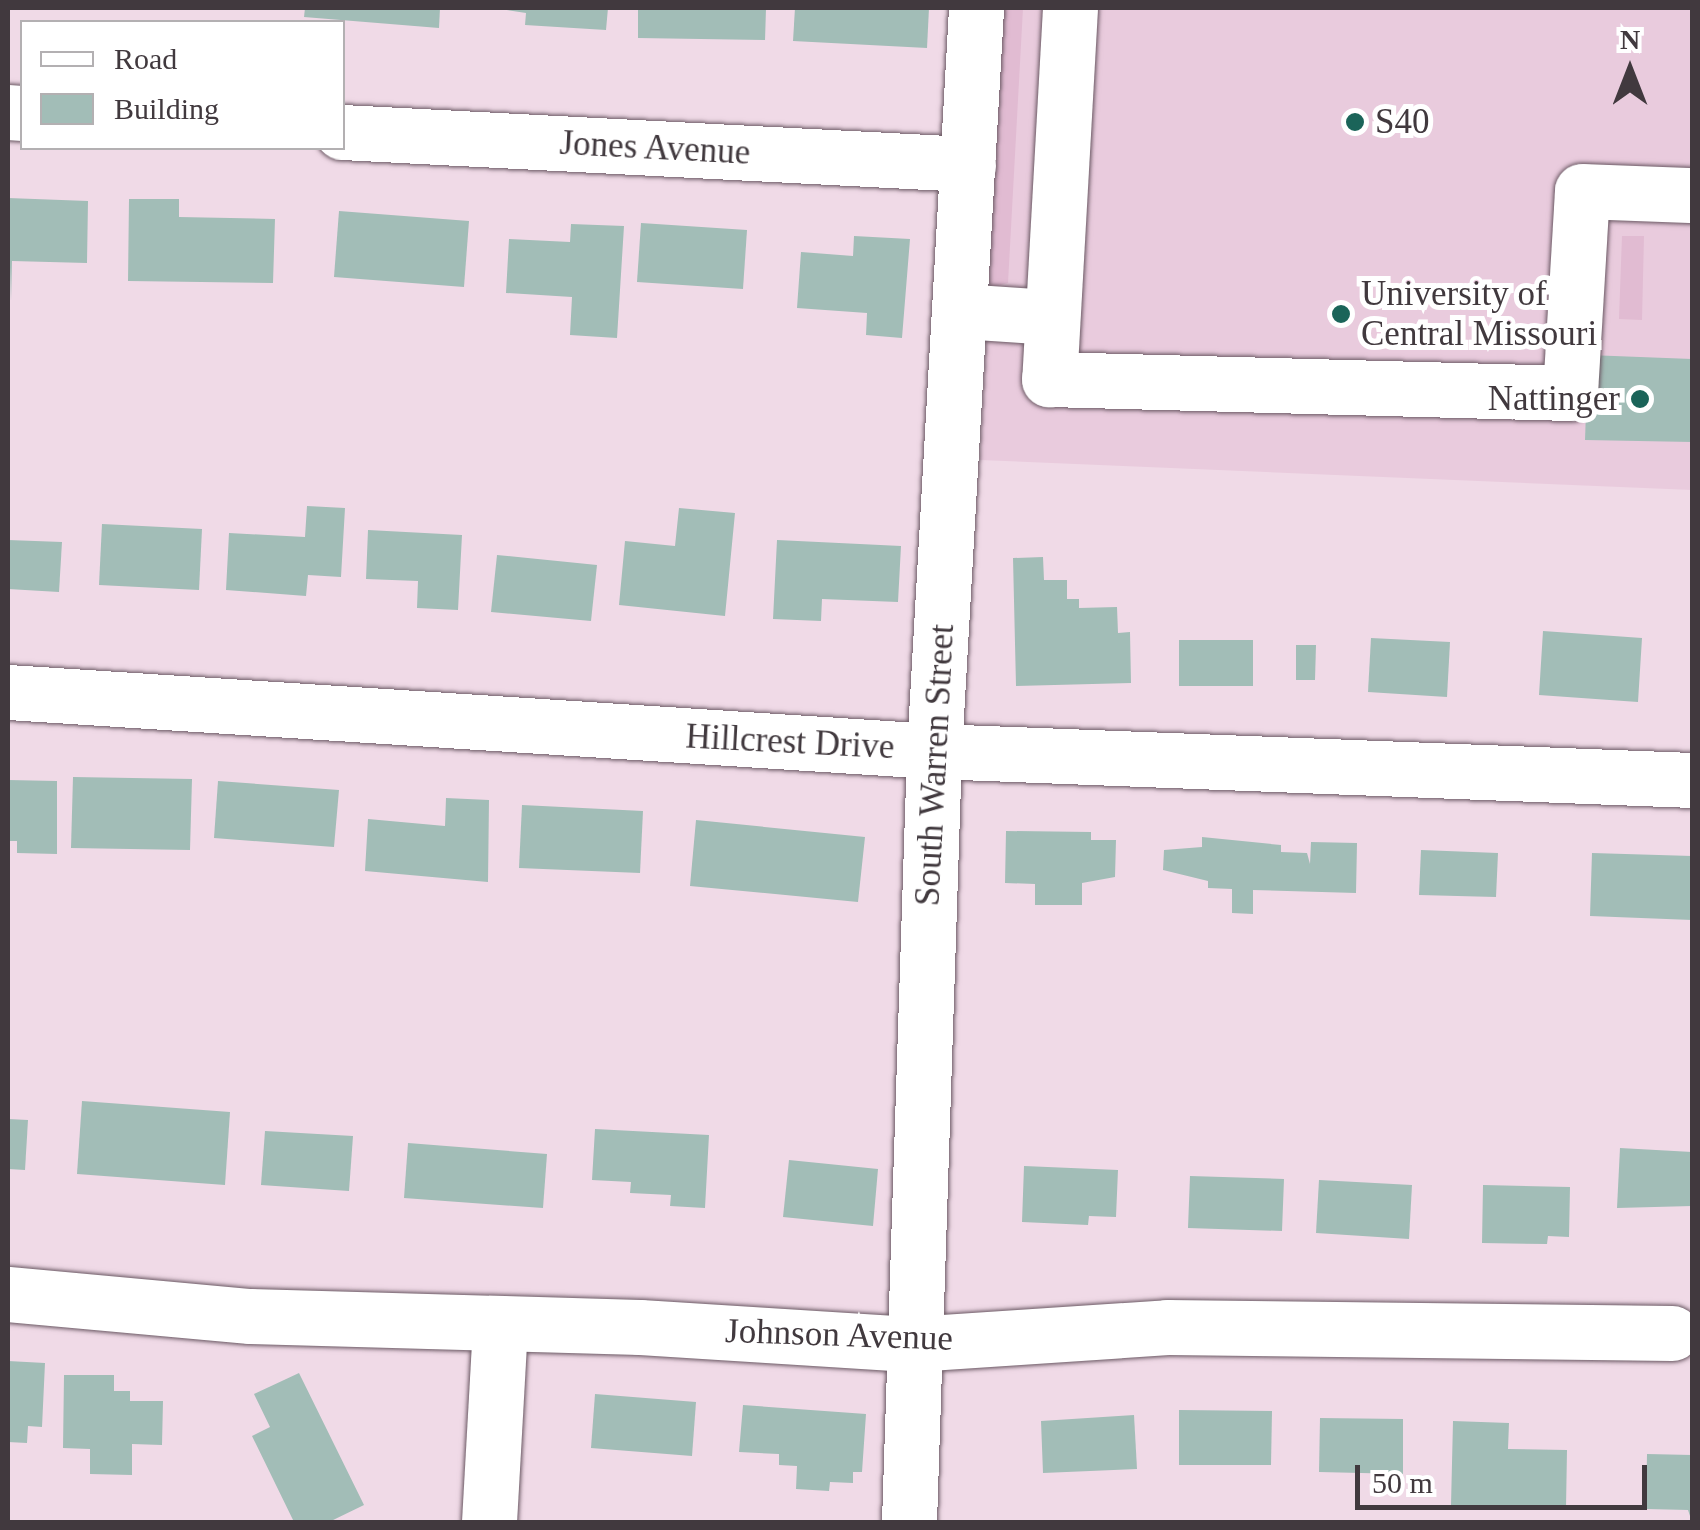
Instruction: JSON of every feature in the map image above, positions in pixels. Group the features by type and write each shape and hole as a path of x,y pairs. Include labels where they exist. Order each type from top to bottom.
{"street":[{"name":"South Warren Street","path":"909,1522 934,751 976,8"},
{"path":"1070,8 1049,379 1570,393 1582,191 1692,195"},
{"name":"Jones Avenue","path":"345,132 968,164"},
{"path":"960,311 1051,317"},
{"name":"Hillcrest Drive","path":"8,692 934,751 1692,780"},
{"name":"Johnson Avenue","path":"8,1294 250,1316 500,1323 913,1344 1167,1327 1672,1333"},
{"path":"489,1522 500,1323"}],"shaded area":[{"path":"998,8 1023,8 1008,283 994,287 987,281"},
{"name":"University of Central Missouri","path":"1005,8 1692,8 1692,490 980,460"},
{"path":"1622,236 1644,236 1642,320 1619,319"}],"building":[{"path":"305,8 440,8 439,28 304,17"},
{"path":"493,8 608,8 606,30 525,25 526,13"},
{"path":"638,8 766,8 765,40 638,38"},
{"path":"795,8 929,8 927,48 793,41"},
{"path":"8,198 88,201 87,263 12,261 11,301"},
{"path":"129,199 179,199 179,217 275,219 273,283 128,281"},
{"path":"339,211 469,221 464,287 334,277"},
{"path":"641,223 747,230 743,289 637,282"},
{"path":"571,224 624,226 617,338 570,335 572,297 506,293 509,239 570,242"},
{"path":"854,236 910,239 902,338 866,335 867,313 797,308 801,252 853,256"},
{"name":"Nattinger","path":"1588,355 1692,359 1692,442 1585,440"},
{"path":"307,506 345,508 341,577 308,575 306,596 226,590 229,533 305,537"},
{"path":"679,508 735,513 725,616 619,605 625,541 675,546"},
{"path":"102,524 202,529 199,590 99,585"},
{"path":"368,530 462,535 458,610 417,608 418,581 366,579"},
{"path":"8,540 62,542 59,592 8,589"},
{"path":"777,540 901,546 898,602 822,599 821,621 773,619"},
{"path":"497,555 597,565 591,621 491,612"},
{"path":"1043,557 1044,580 1067,580 1067,599 1079,599 1079,608 1117,607 1118,633 1130,632 1131,683 1016,686 1013,558"},
{"path":"1543,631 1642,638 1638,702 1539,695"},
{"path":"1371,638 1450,642 1447,697 1368,692"},
{"path":"1179,640 1253,640 1253,686 1179,686"},
{"path":"1296,645 1316,645 1315,680 1296,680"},
{"path":"73,777 192,779 190,850 71,848"},
{"path":"8,780 57,781 57,854 17,853 17,841 8,841"},
{"path":"218,781 339,790 334,847 214,838"},
{"path":"446,798 489,800 488,882 365,871 368,819 445,826"},
{"path":"522,805 643,811 640,873 519,868"},
{"path":"696,820 865,837 858,902 690,886"},
{"path":"1006,831 1091,832 1091,840 1116,840 1115,877 1082,883 1082,905 1035,905 1035,884 1005,883"},
{"path":"1202,837 1281,845 1281,852 1307,853 1310,864 1311,842 1357,843 1356,893 1253,890 1253,914 1232,913 1232,889 1208,888 1208,881 1163,870 1164,850 1202,847"},
{"path":"1421,850 1498,853 1496,897 1419,895"},
{"path":"1592,853 1692,856 1692,920 1590,916"},
{"path":"82,1101 230,1112 225,1185 77,1174"},
{"path":"8,1119 28,1120 25,1170 8,1169"},
{"path":"595,1129 709,1135 705,1208 670,1206 671,1195 630,1193 631,1182 592,1180"},
{"path":"265,1131 353,1136 349,1191 261,1185"},
{"path":"408,1143 547,1154 543,1208 404,1198"},
{"path":"1620,1148 1692,1152 1692,1206 1617,1208"},
{"path":"789,1160 878,1169 873,1226 783,1217"},
{"path":"1024,1166 1118,1170 1116,1217 1089,1216 1088,1225 1022,1222"},
{"path":"1190,1176 1284,1179 1282,1231 1188,1228"},
{"path":"1319,1180 1412,1185 1409,1239 1316,1233"},
{"path":"1483,1185 1570,1187 1569,1237 1548,1236 1547,1244 1482,1243"},
{"path":"8,1361 45,1363 42,1427 28,1426 27,1443 8,1442"},
{"path":"299,1373 364,1505 329,1522 294,1522 252,1436 270,1427 254,1394"},
{"path":"64,1375 114,1375 114,1391 130,1391 130,1401 163,1401 162,1445 132,1444 132,1475 90,1474 90,1449 63,1448"},
{"path":"595,1394 696,1402 692,1456 591,1448"},
{"path":"743,1405 866,1414 862,1472 853,1472 853,1483 830,1482 829,1491 796,1489 797,1466 779,1465 779,1454 739,1452"},
{"path":"1179,1410 1272,1411 1271,1465 1179,1465"},
{"path":"1134,1415 1137,1469 1043,1473 1041,1421"},
{"path":"1320,1418 1403,1419 1403,1474 1319,1472"},
{"path":"1453,1421 1509,1423 1508,1449 1567,1450 1566,1508 1451,1505"},
{"path":"1647,1454 1692,1455 1692,1522 1688,1510 1646,1509"}],"place":[{"name":"S40","path":"1355,122"},
{"name":"University of Central Missouri","path":"1341,314"},
{"name":"Nattinger","path":"1640,399"}]}
